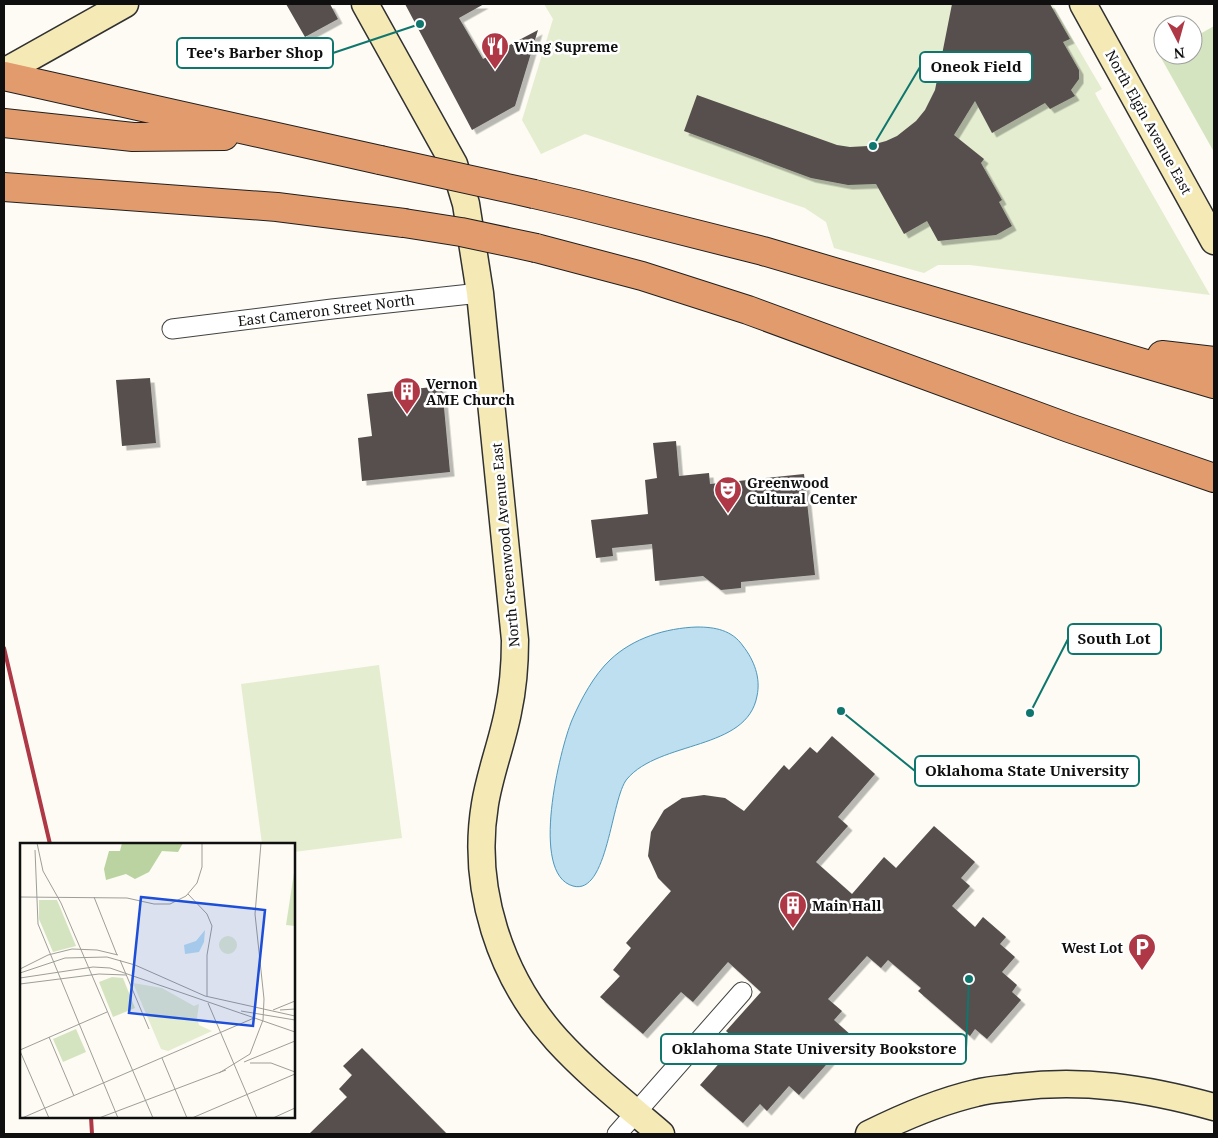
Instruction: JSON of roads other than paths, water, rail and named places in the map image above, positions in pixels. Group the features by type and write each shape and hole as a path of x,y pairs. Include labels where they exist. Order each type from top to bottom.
{"highway":[{"path":"4,74 587,206 764,251 1214,384"},
{"path":"4,123 133,136 274,136"},
{"path":"4,187 277,207 461,232 536,248 642,276 730,304 1069,428 1212,478"},
{"path":"949,306 1075,339 1147,353 1214,361"}],"street":[{"path":"4,74 125,4"},
{"name":"North Greenwood Avenue East","path":"365,4 454,164 466,204 480,293 515,640 509,711 487,792 483,820 482,858 488,902 496,935 508,966 524,996 557,1040 661,1134"},
{"name":"North Elgin Avenue East","path":"1083,4 1214,241"},
{"name":"East Cameron Street North","path":"172,329 480,293"},
{"path":"617,1134 742,992"},
{"path":"869,1134 934,1105 977,1092 1031,1085 1072,1083 1117,1086 1214,1107"}],"water":[{"path":"697,627 723,630 734,636 747,651 756,670 758,683 757,696 750,714 737,727 720,736 660,757 642,766 627,779 622,789 601,862 594,876 585,885 573,886 560,877 553,859 550,836 555,782 572,720 588,688 610,660 619,652 639,640 662,632"}],"railway":[{"path":"4,648 50,843"},
{"path":"91,1118 92,1134"}],"place":[{"name":"Tee's Barber Shop","path":"420,24"},
{"name":"Wing Supreme","path":"495,70"},
{"name":"Oneok Field","path":"873,146"},
{"name":"Vernon AME Church","path":"407,415"},
{"name":"Greenwood Cultural Center","path":"728,514"},
{"name":"Oklahoma State University","path":"841,711"},
{"name":"South Lot","path":"1030,713"},
{"name":"Main Hall","path":"793,929"},
{"name":"West Lot","path":"1142,971"},
{"name":"Oklahoma State University Bookstore","path":"969,979"}]}
